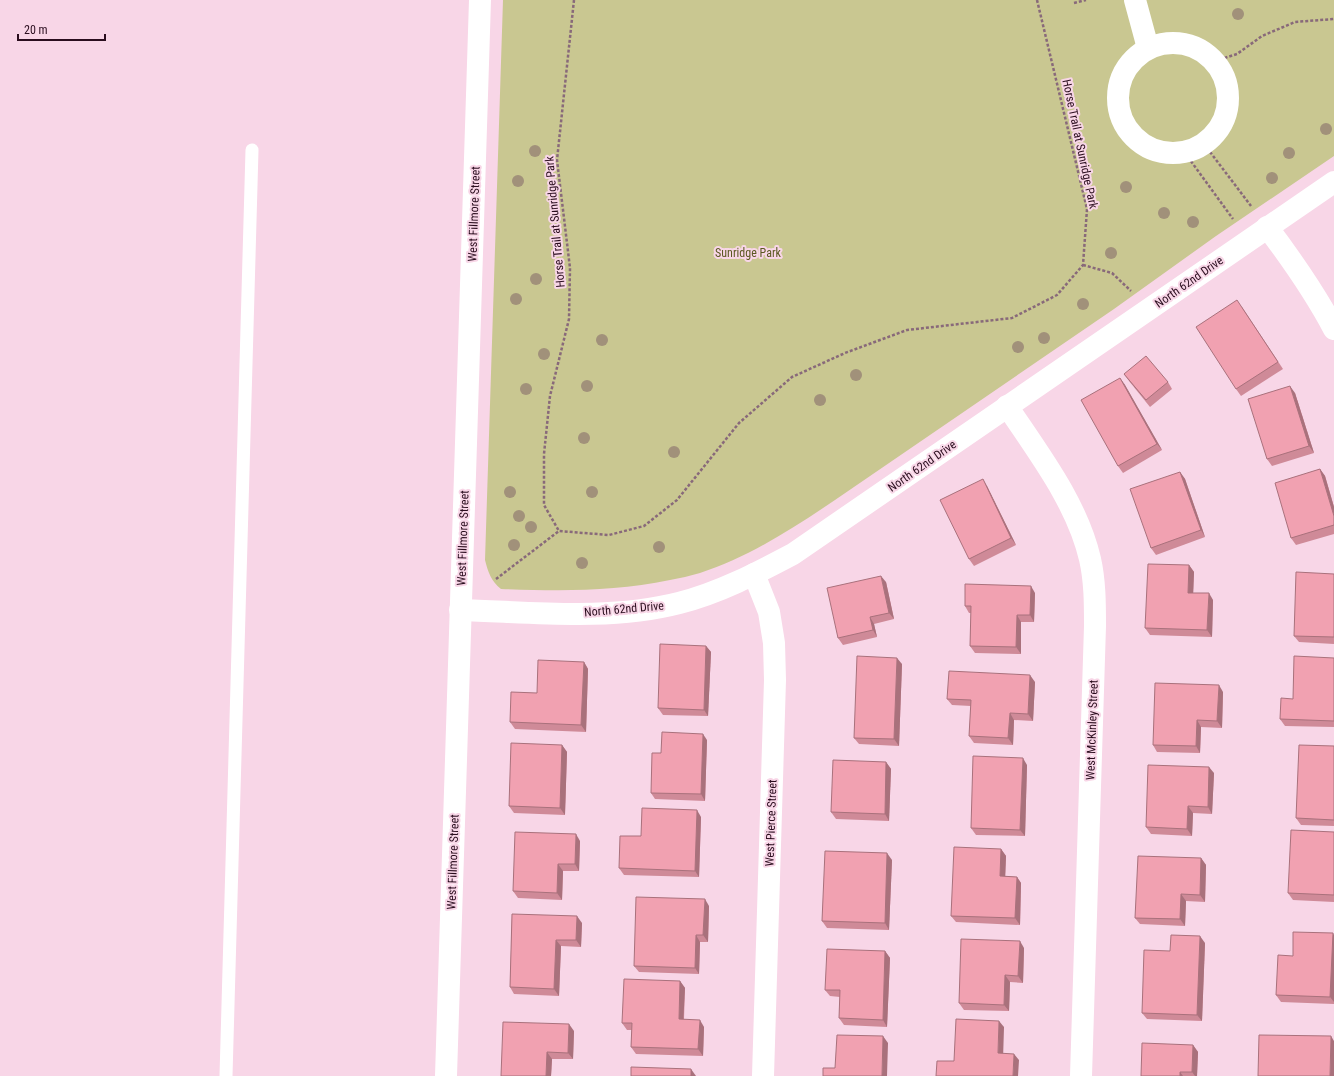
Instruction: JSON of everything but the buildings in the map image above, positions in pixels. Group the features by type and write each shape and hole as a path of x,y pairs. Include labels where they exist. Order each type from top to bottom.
{"street":[{"name":"West Fillmore Street","path":"446,1076 480,0"},
{"path":"1135,0 1148,48"},
{"path":"1166,43 1184,43 1201,50 1215,61 1225,77 1229,96 1226,115 1218,131 1195,148 1169,154 1154,150 1144,145 1128,131 1121,117 1118,101 1120,84 1125,70 1136,57 1148,48 1166,43"},
{"name":"North 62nd Drive","path":"460,610 601,614 646,610 679,603 717,591 754,574 793,554 1334,182"},
{"path":"1267,227 1294,263 1322,306 1334,329"},
{"name":"West McKinley Street","path":"1008,406 1056,480 1072,510 1080,528 1090,559 1095,589 1081,1076"},
{"name":"West Pierce Street","path":"754,574 769,612 774,643 776,680 763,1076"}],"lane":[{"path":"226,1076 252,150"}],"path":[{"name":"Horse Trail at Sunridge Park","path":"559,531 544,505 544,454 550,396 569,319 570,268 557,160 574,0"},
{"name":"Horse Trail at Sunridge Park","path":"1037,0 1087,209 1083,265"},
{"path":"1074,3 1086,0"},
{"path":"1215,61 1237,54 1262,36 1295,22 1334,19"},
{"path":"1195,148 1251,206"},
{"path":"1195,148 1233,219"},
{"path":"496,579 559,531 610,535 644,526 677,500 739,423 792,377 845,353 907,330 1012,318 1057,295 1083,265 1112,273 1131,291"}],"green space":[{"name":"Sunridge Park","path":"503,0 1334,0 1334,156 835,500 786,532 753,551 700,573 649,584 586,590 501,589 490,576 485,560"}]}
